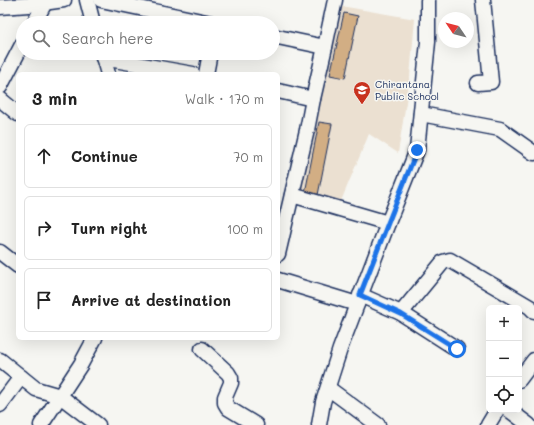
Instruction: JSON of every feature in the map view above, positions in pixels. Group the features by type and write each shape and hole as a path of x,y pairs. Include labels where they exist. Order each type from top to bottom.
{"street":[{"path":"0,7 64,0"},
{"path":"87,0 91,16"},
{"path":"101,0 178,16"},
{"path":"280,246 336,0"},
{"path":"319,425 323,402 340,350 417,150 428,42 428,0"},
{"path":"478,83 491,82 483,0"},
{"path":"38,16 45,3"},
{"path":"280,37 325,47"},
{"path":"0,87 6,65 16,52"},
{"path":"104,60 107,72"},
{"path":"126,60 183,72"},
{"path":"206,72 209,60"},
{"path":"280,91 313,99"},
{"path":"0,99 16,112"},
{"path":"421,114 500,129 534,154"},
{"path":"292,195 388,223"},
{"path":"0,252 16,264"},
{"path":"401,314 444,262 450,260 533,307"},
{"path":"280,280 359,299 401,314 457,349"},
{"path":"42,425 81,364 93,340"},
{"path":"202,349 228,373 231,378 231,383 225,396 225,403 228,408 256,425"},
{"path":"0,360 36,389 60,396 98,425"},
{"path":"521,377 534,360"},
{"path":"0,405 21,377"},
{"path":"328,388 378,425"},
{"path":"488,425 495,413"},
{"path":"513,413 529,425"}],"shaded area":[{"name":"Chirantana Public School","path":"341,6 415,19 410,77 398,153 369,134 341,201 299,191"}],"building":[{"path":"344,13 358,16 345,78 330,75"},
{"path":"319,122 332,124 318,195 305,193"}],"place":[{"name":"Chirantana Public School","path":"362,105"}],"route":[{"path":"417,150 360,295 401,314 457,349"}]}
